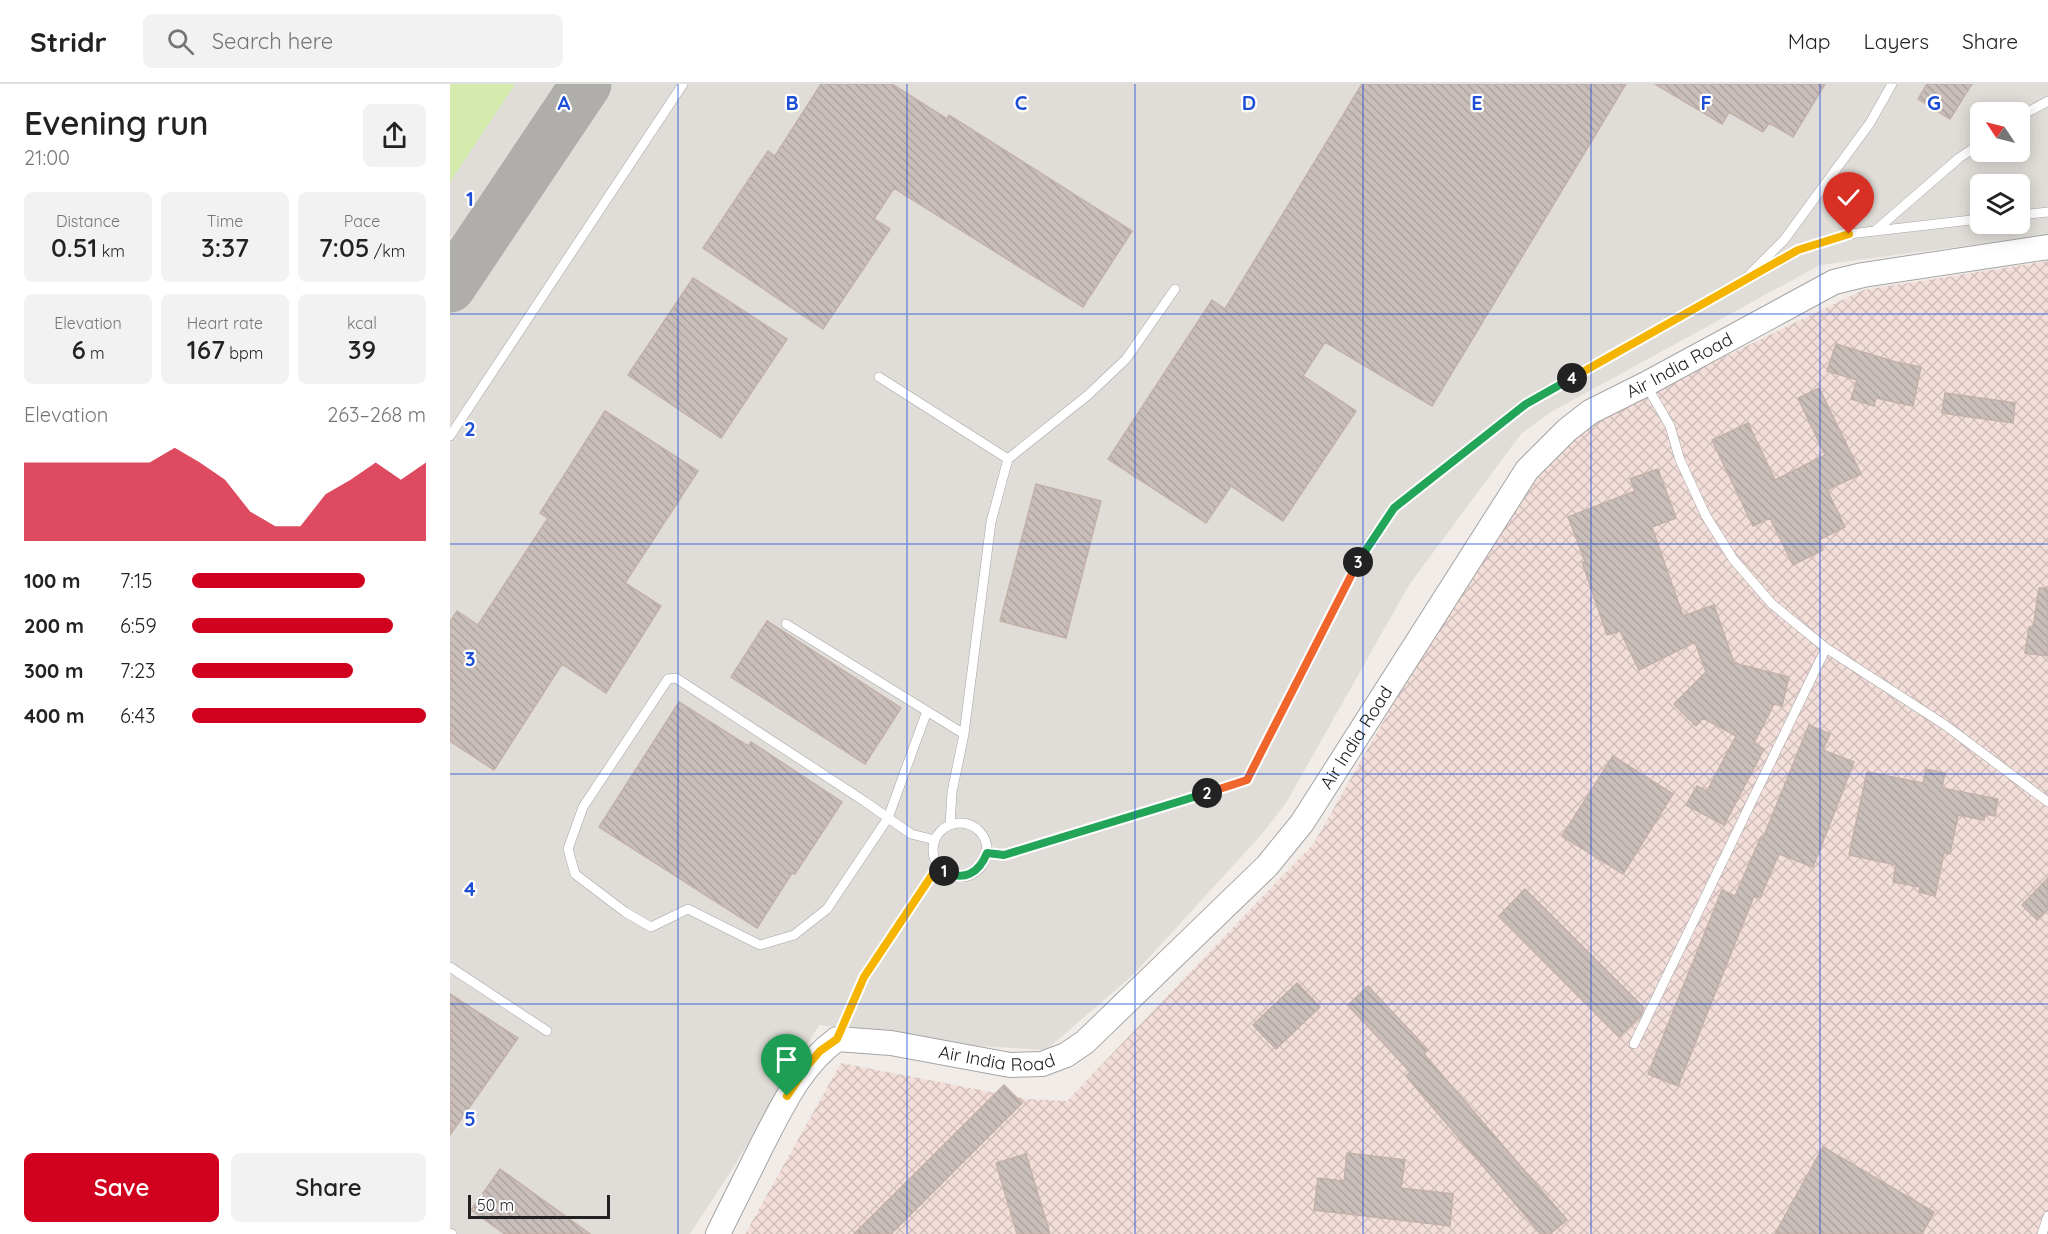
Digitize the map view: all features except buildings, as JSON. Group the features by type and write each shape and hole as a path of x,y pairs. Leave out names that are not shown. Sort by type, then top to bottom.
{"street":[{"name":"Air India Road","path":"837,1039 891,1043 1010,1065 1042,1064 1066,1055 1085,1042 1267,866 1302,823 1527,470 1567,430 1590,412 1834,282 1863,275 2048,247"},
{"path":"718,1234 787,1096 820,1051 837,1039"}],"lane":[{"path":"450,436 682,84"},
{"path":"1742,282 1784,240 1870,123 1892,84"},
{"path":"2030,111 2048,101"},
{"path":"1876,230 1970,151"},
{"path":"2030,214 2048,212"},
{"path":"987,853 1004,855 1247,780 1362,553 1394,508 1526,404 1798,250 1849,234 1970,220"},
{"path":"950,825 952,792 964,734 991,522 1008,459 1088,395 1126,359 1175,289"},
{"path":"879,377 1008,459"},
{"path":"1646,384 1670,426 1680,460 1706,516 1733,559 1772,604 1826,648 1945,725 2048,802"},
{"path":"786,624 964,734"},
{"path":"1634,1044 1826,648"},
{"path":"927,711 888,818 827,909 794,935 760,945 688,909 651,927 625,912 575,874 568,849 583,807 668,679 676,678 888,818 911,834 935,840"},
{"path":"962,823 976,829 986,843 987,853 978,870 965,877 956,877 945,873 938,866 933,851 935,840 940,832 950,825 962,823"},
{"path":"837,1039 864,977 938,866"},
{"path":"450,967 547,1030"},
{"path":"2042,1234 2048,1216"}],"shaded area":[{"path":"450,84 2048,84 2048,235 1820,265 1551,412 1521,434 1409,585 1286,803 1262,834 1133,975 1046,1050 980,1046 819,1025 733,1168 690,1234 450,1234"},
{"path":"2048,261 2048,1234 745,1234 841,1063 1027,1099 1067,1101 1314,843 1473,564 1555,438 1863,290"}],"green space":[{"path":"450,84 515,84 450,182"}],"taxiway":[{"path":"450,287 586,84"}],"route":[{"path":"787,1096 820,1051 837,1039 864,977 938,866 945,873 965,877 978,870 987,853 1004,855 1247,780 1362,553 1394,508 1526,404 1798,250 1849,234"}]}
